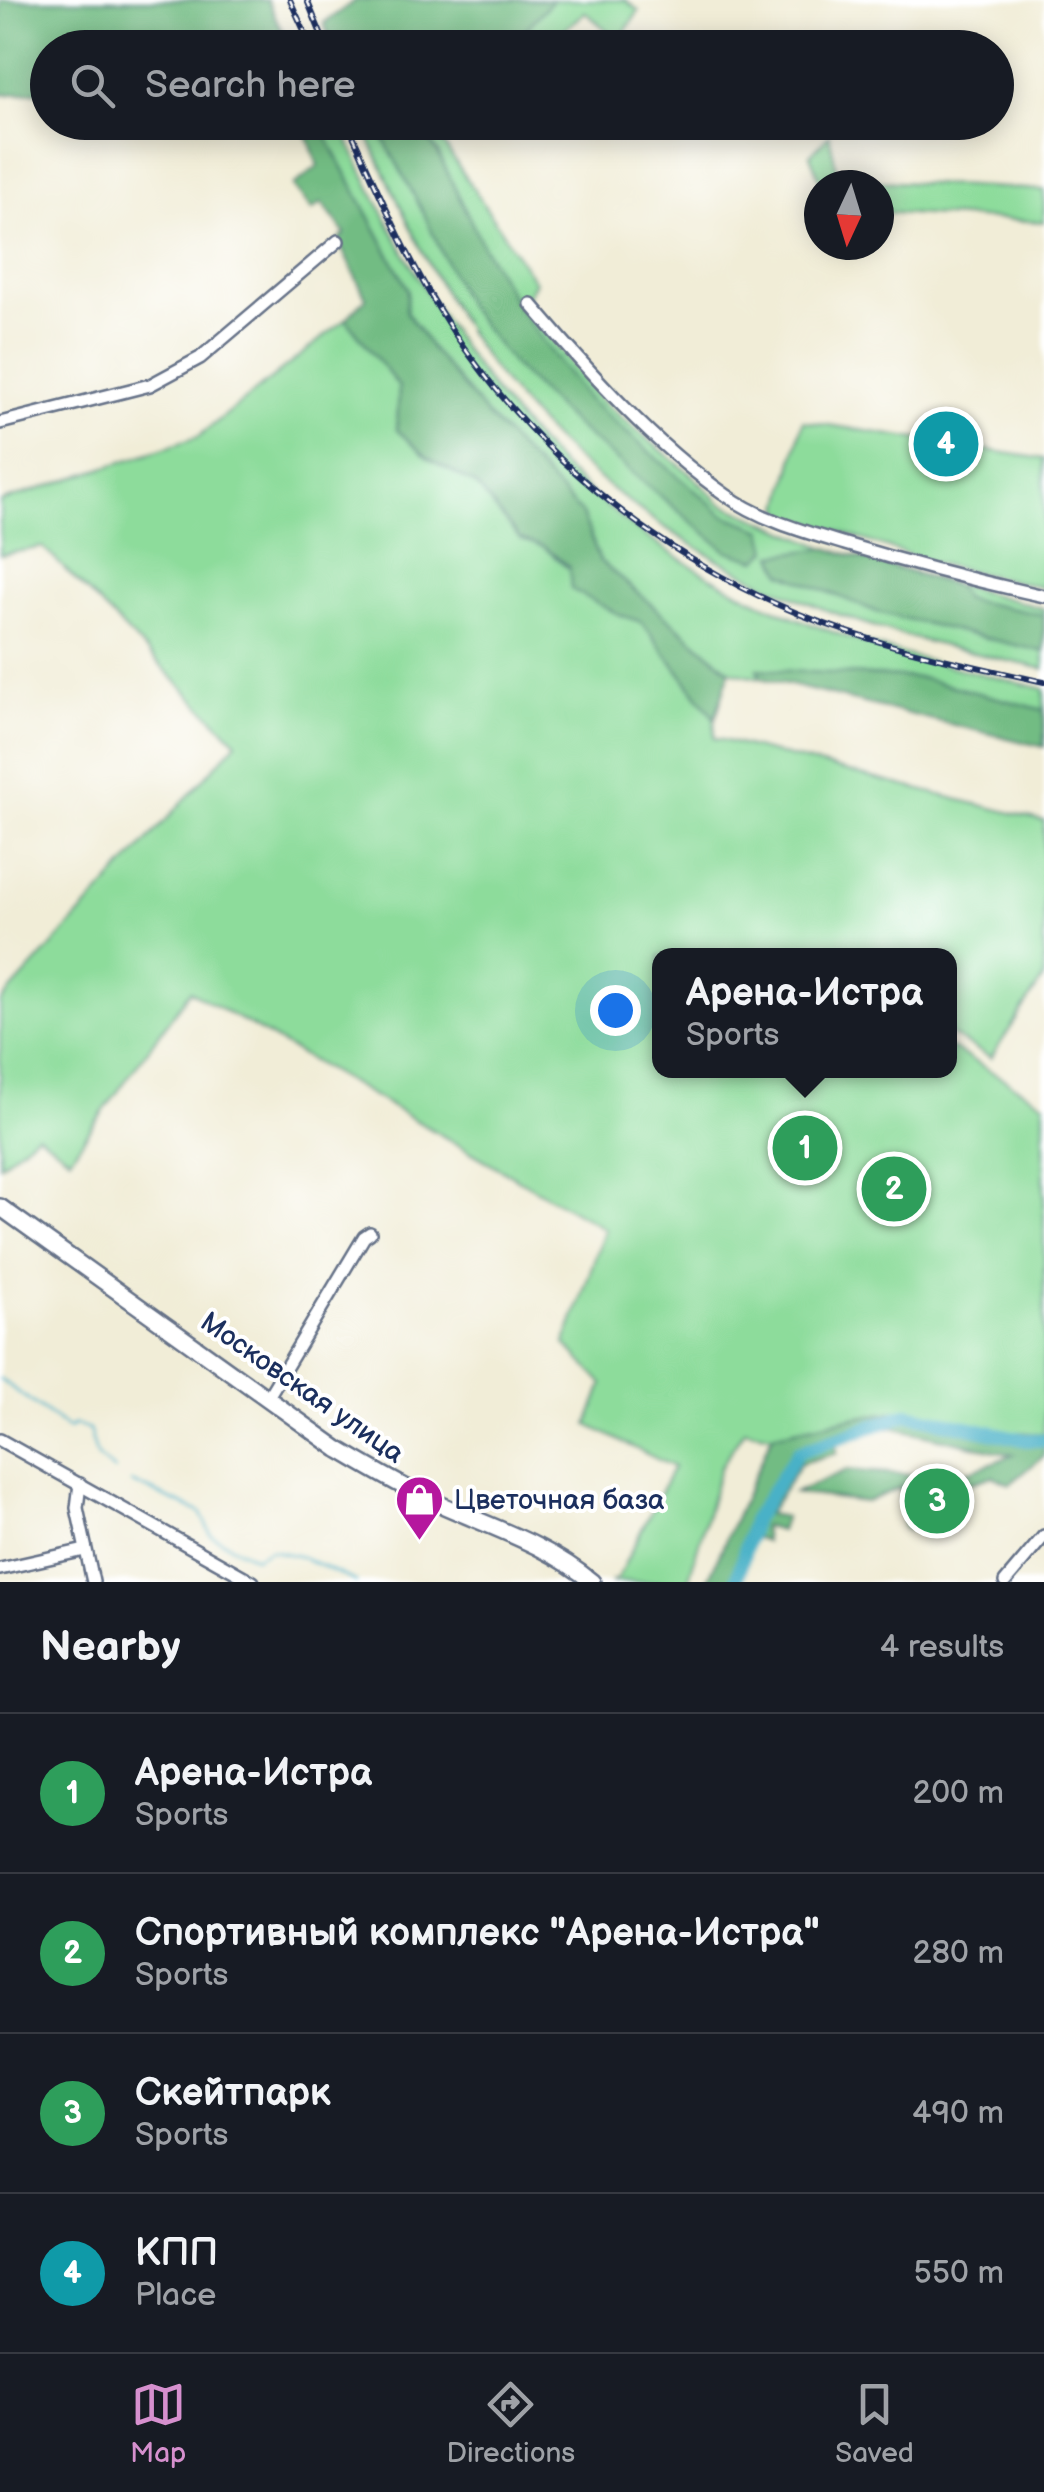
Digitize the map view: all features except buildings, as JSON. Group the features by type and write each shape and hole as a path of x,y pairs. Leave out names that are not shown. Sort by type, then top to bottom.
{"main road":[{"name":"Московская улица","path":"0,1207 338,1449 398,1484 521,1538 577,1569 592,1582"}],"street":[{"path":"0,423 150,385 200,358 338,240"},
{"path":"531,304 603,389 728,497 782,524 838,542 942,573 1044,596"},
{"path":"268,1397 370,1232"},
{"path":"0,1440 254,1582"},
{"path":"80,1484 77,1508 93,1582"},
{"path":"1005,1582 1044,1536"},
{"path":"0,1569 85,1550"}],"green space":[{"path":"0,0 267,0 282,30 30,30 30,92 0,95"},
{"path":"356,0 625,0 639,11 626,30 607,30 585,12 564,30 327,30 324,23"},
{"path":"356,0 553,0 525,30 327,30 324,23"},
{"path":"309,140 328,140 408,289 406,312 486,414 582,514 600,561 730,671 715,719 642,622 571,589 569,567 544,547 520,539 476,485 428,458 397,430 399,387 346,319 366,298 338,241 345,234 322,203 312,210 293,186 318,166"},
{"path":"328,140 348,140 417,275 460,344 507,407 560,465 621,517 690,565 801,620 904,654 1044,689 1044,742 730,671 600,561 582,514 486,414 431,348 406,311 408,289"},
{"path":"370,140 441,140 535,282 523,303 600,400 720,503 826,548 1044,609 1044,669 905,636 805,601 697,547 646,514 598,478 512,393 460,319"},
{"path":"384,140 429,140 521,312 588,400 724,515 763,530 768,550 757,560 727,551 578,428 514,366 465,303"},
{"path":"824,140 830,140 837,170 816,170 810,155"},
{"path":"894,182 1044,190 1044,222 894,213"},
{"path":"346,319 399,387 397,430 428,458 476,485 520,539 544,547 620,615 642,622 715,719 714,738 1044,821 1044,977 991,1058 957,1038 957,948 652,948 652,1078 957,1078 957,1051 1044,1103 1044,1434 1009,1432 908,1410 772,1435 744,1430 720,1468 688,1582 611,1582 617,1579 673,1467 588,1425 603,1384 565,1344 605,1229 190,991 70,1158 37,1134 0,1165 0,1003 237,742 43,547 0,555 0,502 198,437"},
{"path":"803,421 1044,459 1044,588 931,562 785,514 781,507"},
{"path":"826,548 957,586 964,599 1044,615 1044,652 877,612 782,573 774,555"},
{"path":"757,669 921,678 1044,710 1044,747 761,678"},
{"path":"908,1410 1009,1432 1044,1434 1044,1456 1010,1484 993,1476 959,1487 904,1486 866,1502 794,1493 847,1470 913,1475 970,1471 1013,1455 891,1427 834,1434 837,1453 801,1463 768,1514 785,1517 780,1531 763,1526 765,1541 746,1534 734,1582 707,1582 772,1435"},
{"path":"904,1486 956,1487 947,1515 926,1526 904,1528 900,1491"}],"waterway":[{"path":"0,1379 69,1429 74,1424 89,1429 97,1457 115,1471"},
{"path":"736,1582 753,1521 798,1452 908,1414 1026,1440 1044,1440"},
{"path":"131,1482 200,1512 211,1535 254,1558 270,1550 302,1557 357,1582"}],"railway":[{"path":"290,0 304,30"},
{"path":"307,0 319,30"},
{"path":"355,140 434,302 471,357 548,446 637,523 686,556 790,610 894,646 1044,682"}],"place":[{"name":"КПП","path":"946,444"},
{"name":"Арена-Истра","path":"805,1148"},
{"name":"Спортивный комплекс \"Арена-Истра\"","path":"894,1189"},
{"name":"Скейтпарк","path":"937,1501"},
{"name":"Цветочная база","path":"419,1542"}]}
